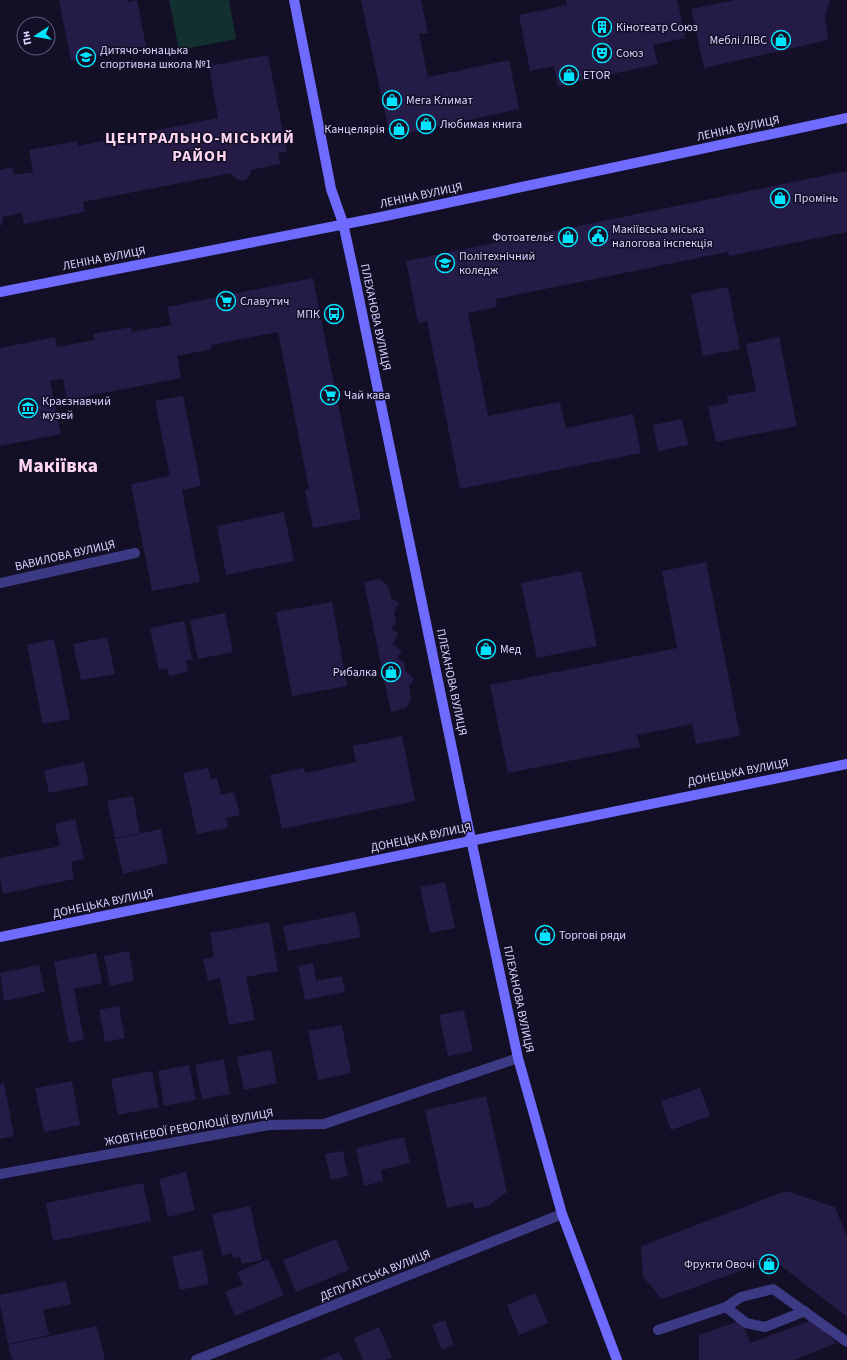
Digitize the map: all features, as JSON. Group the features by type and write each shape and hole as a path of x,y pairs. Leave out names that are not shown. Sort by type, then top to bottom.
{"street":[{"name":"ПЛЕХАНОВА ВУЛИЦЯ","path":"294,0 331,189 343,223 471,840 518,1058 562,1214 617,1360"},
{"name":"ЛЕНІНА ВУЛИЦЯ","path":"0,292 343,223 391,215 847,118"},
{"name":"ВАВИЛОВА ВУЛИЦЯ","path":"0,583 135,553"},
{"name":"ДОНЕЦЬКА ВУЛИЦЯ","path":"0,937 847,764"},
{"name":"ЖОВТНЕВОЇ РЕВОЛЮЦІЇ ВУЛИЦЯ","path":"0,1174 269,1125 324,1124 518,1058"},
{"name":"ДЕПУТАТСЬКА ВУЛИЦЯ","path":"196,1360 562,1214"},
{"path":"658,1330 726,1307 741,1297 773,1289 847,1342"},
{"path":"726,1307 746,1323 764,1327 805,1311"}],"green space":[{"path":"169,0 229,0 236,39 179,50"}],"building":[{"path":"59,0 127,0 128,2 137,0 146,46 71,61"},
{"path":"361,0 421,0 428,33 419,34 428,77 509,60 519,109 390,137"},
{"name":"Кінотеатр Союз","path":"566,0 677,0 686,38 653,45 658,64 558,86 554,66 530,71 519,15 567,5"},
{"path":"734,0 830,0 825,17 828,40 704,68 691,9"},
{"path":"268,55 287,152 278,153 280,164 251,170 249,177 243,181 236,179 231,173 83,202 85,212 24,224 22,213 3,217 2,225 0,225 0,170 12,167 14,175 33,172 29,150 77,141 78,146 218,118 209,66"},
{"path":"847,171 847,232 729,256 728,252 496,299 497,307 468,313 488,416 560,402 566,428 633,414 641,453 460,489 427,321 418,323 406,261"},
{"path":"313,278 361,519 313,528 305,490 309,489 278,332 211,345 212,349 177,356 181,378 67,400 63,379 50,381 61,434 0,446 0,348 55,337 57,347 95,340 93,334 131,327 132,332 171,325 167,307"},
{"path":"728,287 740,349 703,356 691,294"},
{"path":"779,337 797,426 716,442 708,407 728,403 727,396 756,391 746,344"},
{"path":"183,396 201,486 182,490 200,582 152,591 131,484 170,476 155,401"},
{"path":"682,419 688,445 658,451 653,425"},
{"path":"284,512 294,561 226,575 217,526"},
{"path":"706,562 740,736 696,744 692,724 637,735 640,747 508,773 490,685 677,648 662,571"},
{"path":"581,571 597,646 537,658 521,583"},
{"path":"379,579 388,586 391,598 399,603 394,613 396,623 391,629 398,633 393,644 402,652 397,658 404,662 406,672 414,679 409,687 411,699 406,708 391,712 364,582"},
{"path":"332,602 347,686 292,696 276,612"},
{"path":"225,613 233,652 198,659 190,620"},
{"path":"184,621 192,659 186,661 188,672 169,676 167,668 159,670 150,628"},
{"path":"107,637 115,674 81,680 73,644"},
{"path":"54,639 70,719 43,724 27,645"},
{"path":"402,736 415,801 282,829 270,775 304,768 305,773 356,762 353,746"},
{"path":"84,762 89,785 49,793 44,770"},
{"path":"208,768 211,780 217,778 221,795 234,792 240,815 226,818 228,828 197,834 183,773"},
{"path":"133,796 140,833 115,838 107,801"},
{"path":"75,819 84,859 71,862 74,879 3,894 0,878 0,858 60,846 55,824"},
{"path":"161,829 168,863 123,874 115,839"},
{"path":"445,882 455,928 430,933 420,887"},
{"path":"355,912 361,937 288,951 283,926"},
{"path":"269,922 278,971 246,977 255,1020 229,1025 220,978 208,981 203,959 214,957 210,933"},
{"path":"129,951 134,981 110,986 104,956"},
{"path":"96,953 102,983 74,989 84,1040 69,1043 54,962"},
{"path":"313,963 316,981 342,976 345,992 305,1000 298,966"},
{"path":"39,965 45,992 4,1001 0,973"},
{"path":"119,1006 125,1038 105,1042 99,1010"},
{"path":"464,1010 473,1051 448,1056 439,1015"},
{"path":"342,1025 351,1073 318,1080 308,1031"},
{"path":"271,1050 277,1083 244,1090 237,1057"},
{"path":"224,1059 230,1094 202,1099 195,1065"},
{"path":"189,1065 196,1100 164,1106 158,1071"},
{"path":"152,1071 159,1107 118,1115 111,1079"},
{"path":"72,1081 80,1125 44,1132 35,1088"},
{"path":"4,1083 14,1136 0,1139 0,1084"},
{"path":"700,1088 710,1116 671,1130 661,1101"},
{"path":"486,1096 507,1192 488,1206 474,1209 473,1202 447,1208 425,1110"},
{"path":"404,1137 410,1163 381,1170 383,1181 364,1186 356,1148"},
{"path":"343,1151 348,1176 331,1180 325,1154"},
{"path":"186,1172 195,1210 168,1217 159,1179"},
{"path":"143,1183 151,1221 53,1241 46,1203"},
{"path":"786,1191 835,1207 847,1237 847,1317 780,1265 760,1264 662,1299 643,1277 641,1246"},
{"path":"250,1206 262,1260 242,1264 240,1257 233,1259 232,1253 222,1256 212,1214"},
{"path":"336,1239 349,1270 296,1292 283,1260"},
{"path":"202,1250 209,1284 180,1290 172,1256"},
{"path":"268,1259 284,1295 235,1316 225,1292 243,1285 237,1272"},
{"path":"66,1281 71,1304 43,1310 49,1335 8,1344 0,1304 0,1295"},
{"path":"535,1293 548,1323 519,1335 507,1305"},
{"path":"445,1320 454,1345 442,1350 432,1325"},
{"path":"741,1320 750,1343 813,1320 836,1343 794,1360 699,1360 699,1335"},
{"path":"97,1326 105,1360 12,1360 8,1345"},
{"path":"379,1327 392,1357 385,1360 363,1360 354,1338"},
{"path":"339,1352 343,1360 320,1360"}],"place":[{"name":"Кінотеатр Союз","path":"602,27"},
{"name":"Меблі ЛІВС","path":"781,40"},
{"name":"Союз","path":"602,53"},
{"name":"Дитячо-юнацька спортивна школа №1","path":"86,57"},
{"name":"ETOR","path":"569,75"},
{"name":"Мега Климат","path":"392,100"},
{"name":"Любимая книга","path":"426,124"},
{"name":"Канцелярія","path":"399,129"},
{"name":"Промінь","path":"780,198"},
{"name":"Макіївська міська налогова інспекція","path":"598,236"},
{"name":"Фотоательє","path":"568,237"},
{"name":"Полiтехнiчний коледж","path":"445,263"},
{"name":"Славутич","path":"226,301"},
{"name":"МПК","path":"334,314"},
{"name":"Чай кава","path":"330,395"},
{"name":"Краєзнавчий музей","path":"28,408"},
{"name":"Мед","path":"486,649"},
{"name":"Рибалка","path":"391,672"},
{"name":"Торгові ряди","path":"545,935"},
{"name":"Фрукти Овочі","path":"769,1264"}],"district":[{"name":"ЦЕНТРАЛЬНО-МІСЬКИЙ РАЙОН","path":"200,146"},
{"name":"Макіївка","path":"58,465"}]}
